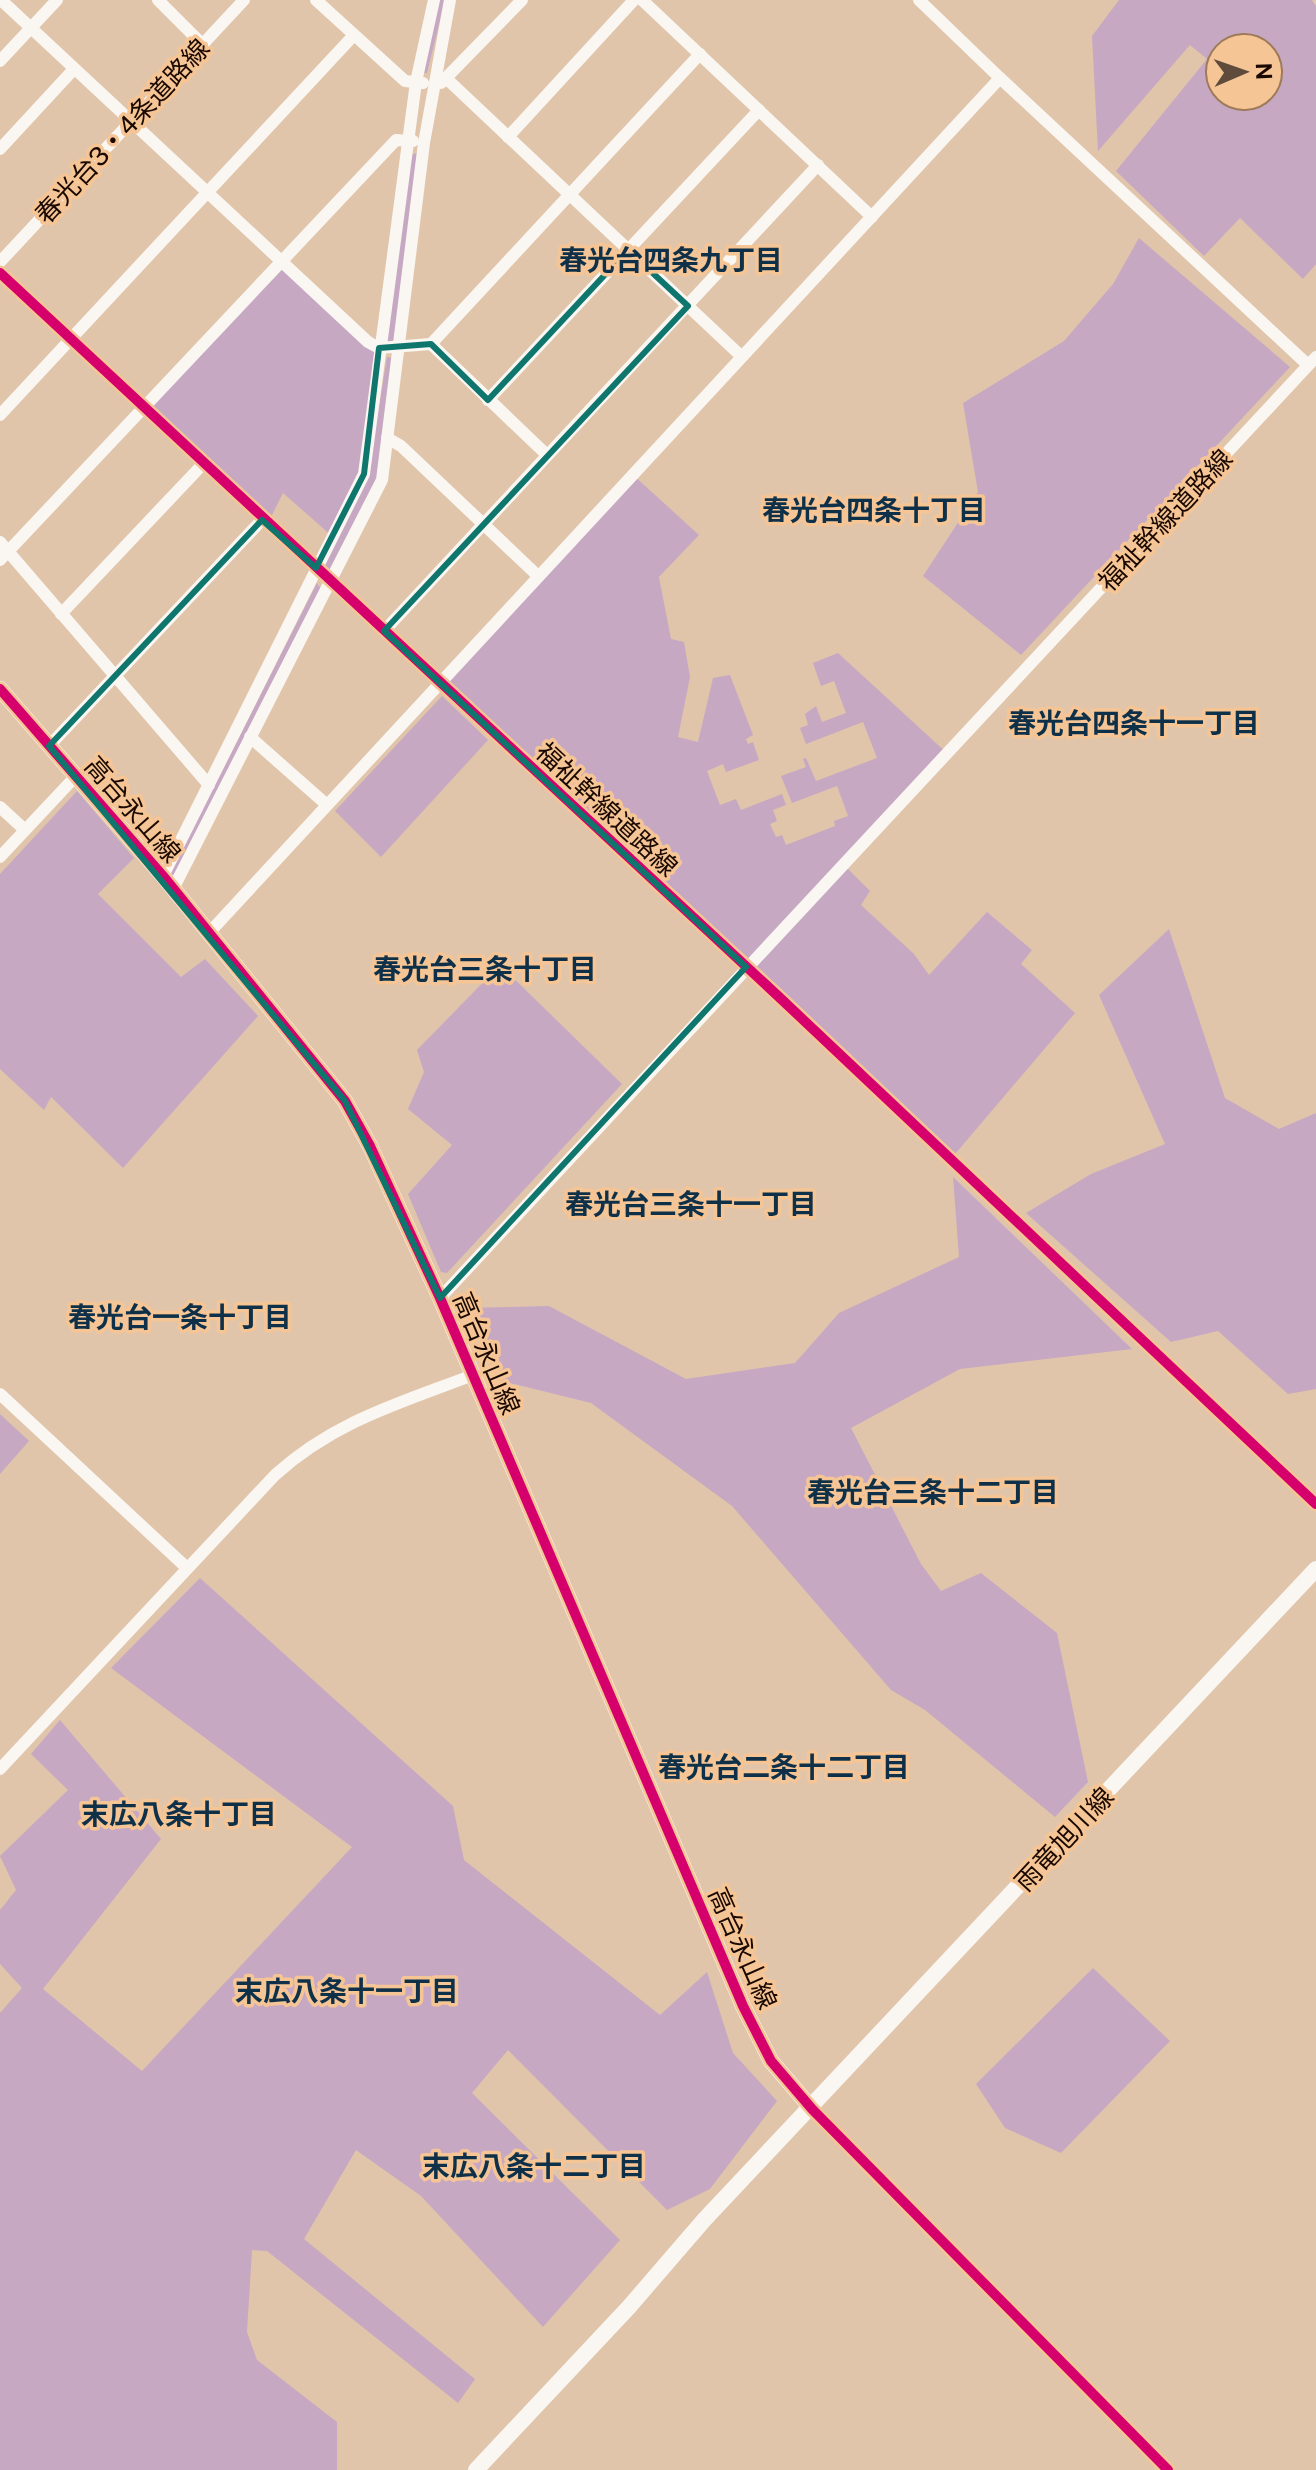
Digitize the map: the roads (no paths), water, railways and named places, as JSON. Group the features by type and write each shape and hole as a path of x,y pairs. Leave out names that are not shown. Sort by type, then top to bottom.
{"street":[{"path":"1,0 206,193 368,342 379,348 431,344 700,54"},
{"path":"0,61 57,0"},
{"path":"158,0 203,45"},
{"name":"春光台3・4条道路線","path":"0,262 244,0"},
{"path":"316,0 405,81 433,84 448,80 522,0"},
{"path":"328,11 339,0"},
{"path":"168,883 209,785 364,474 416,82 434,0"},
{"path":"168,883 250,737 328,579 382,480 424,143 450,0"},
{"path":"508,137 634,0"},
{"path":"642,0 872,217"},
{"path":"919,0 1000,78 1312,361"},
{"path":"0,415 354,35"},
{"path":"0,149 74,69"},
{"path":"208,934 437,682 1000,78"},
{"path":"448,80 741,356"},
{"path":"488,400 759,110"},
{"path":"209,785 3,551 396,140 424,143"},
{"path":"384,631 818,165"},
{"name":"福祉幹線道路線","path":"0,273 746,967 1312,361"},
{"path":"431,344 547,455"},
{"path":"387,438 401,446 537,575"},
{"path":"61,614 203,464"},
{"path":"49,746 262,520"},
{"name":"高台永山線","path":"0,689 168,883 316,1060 345,1101 370,1146 440,1298 743,2006 771,2061 812,2109"},
{"path":"250,737 327,805"},
{"path":"0,857 75,777"},
{"path":"0,807 25,830"},
{"path":"440,1298 746,967 1316,1504"},
{"path":"0,1769 187,1568 305,1448 348,1422 473,1375"},
{"path":"0,1394 187,1568"},
{"name":"雨竜旭川線","path":"812,2109 1316,1569"},
{"path":"476,2470 629,2307 704,2220 812,2109 1168,2470"}],"district":[{"name":"春光台四条九丁目","path":"671,259"},
{"name":"春光台四条十丁目","path":"874,509"},
{"name":"春光台四条十一丁目","path":"1134,722"},
{"name":"春光台三条十丁目","path":"485,968"},
{"name":"春光台三条十一丁目","path":"691,1203"},
{"name":"春光台一条十丁目","path":"180,1316"},
{"name":"春光台三条十二丁目","path":"933,1491"},
{"name":"春光台二条十二丁目","path":"784,1766"},
{"name":"末広八条十丁目","path":"179,1813"},
{"name":"末広八条十一丁目","path":"347,1990"},
{"name":"末広八条十二丁目","path":"534,2165"}]}
